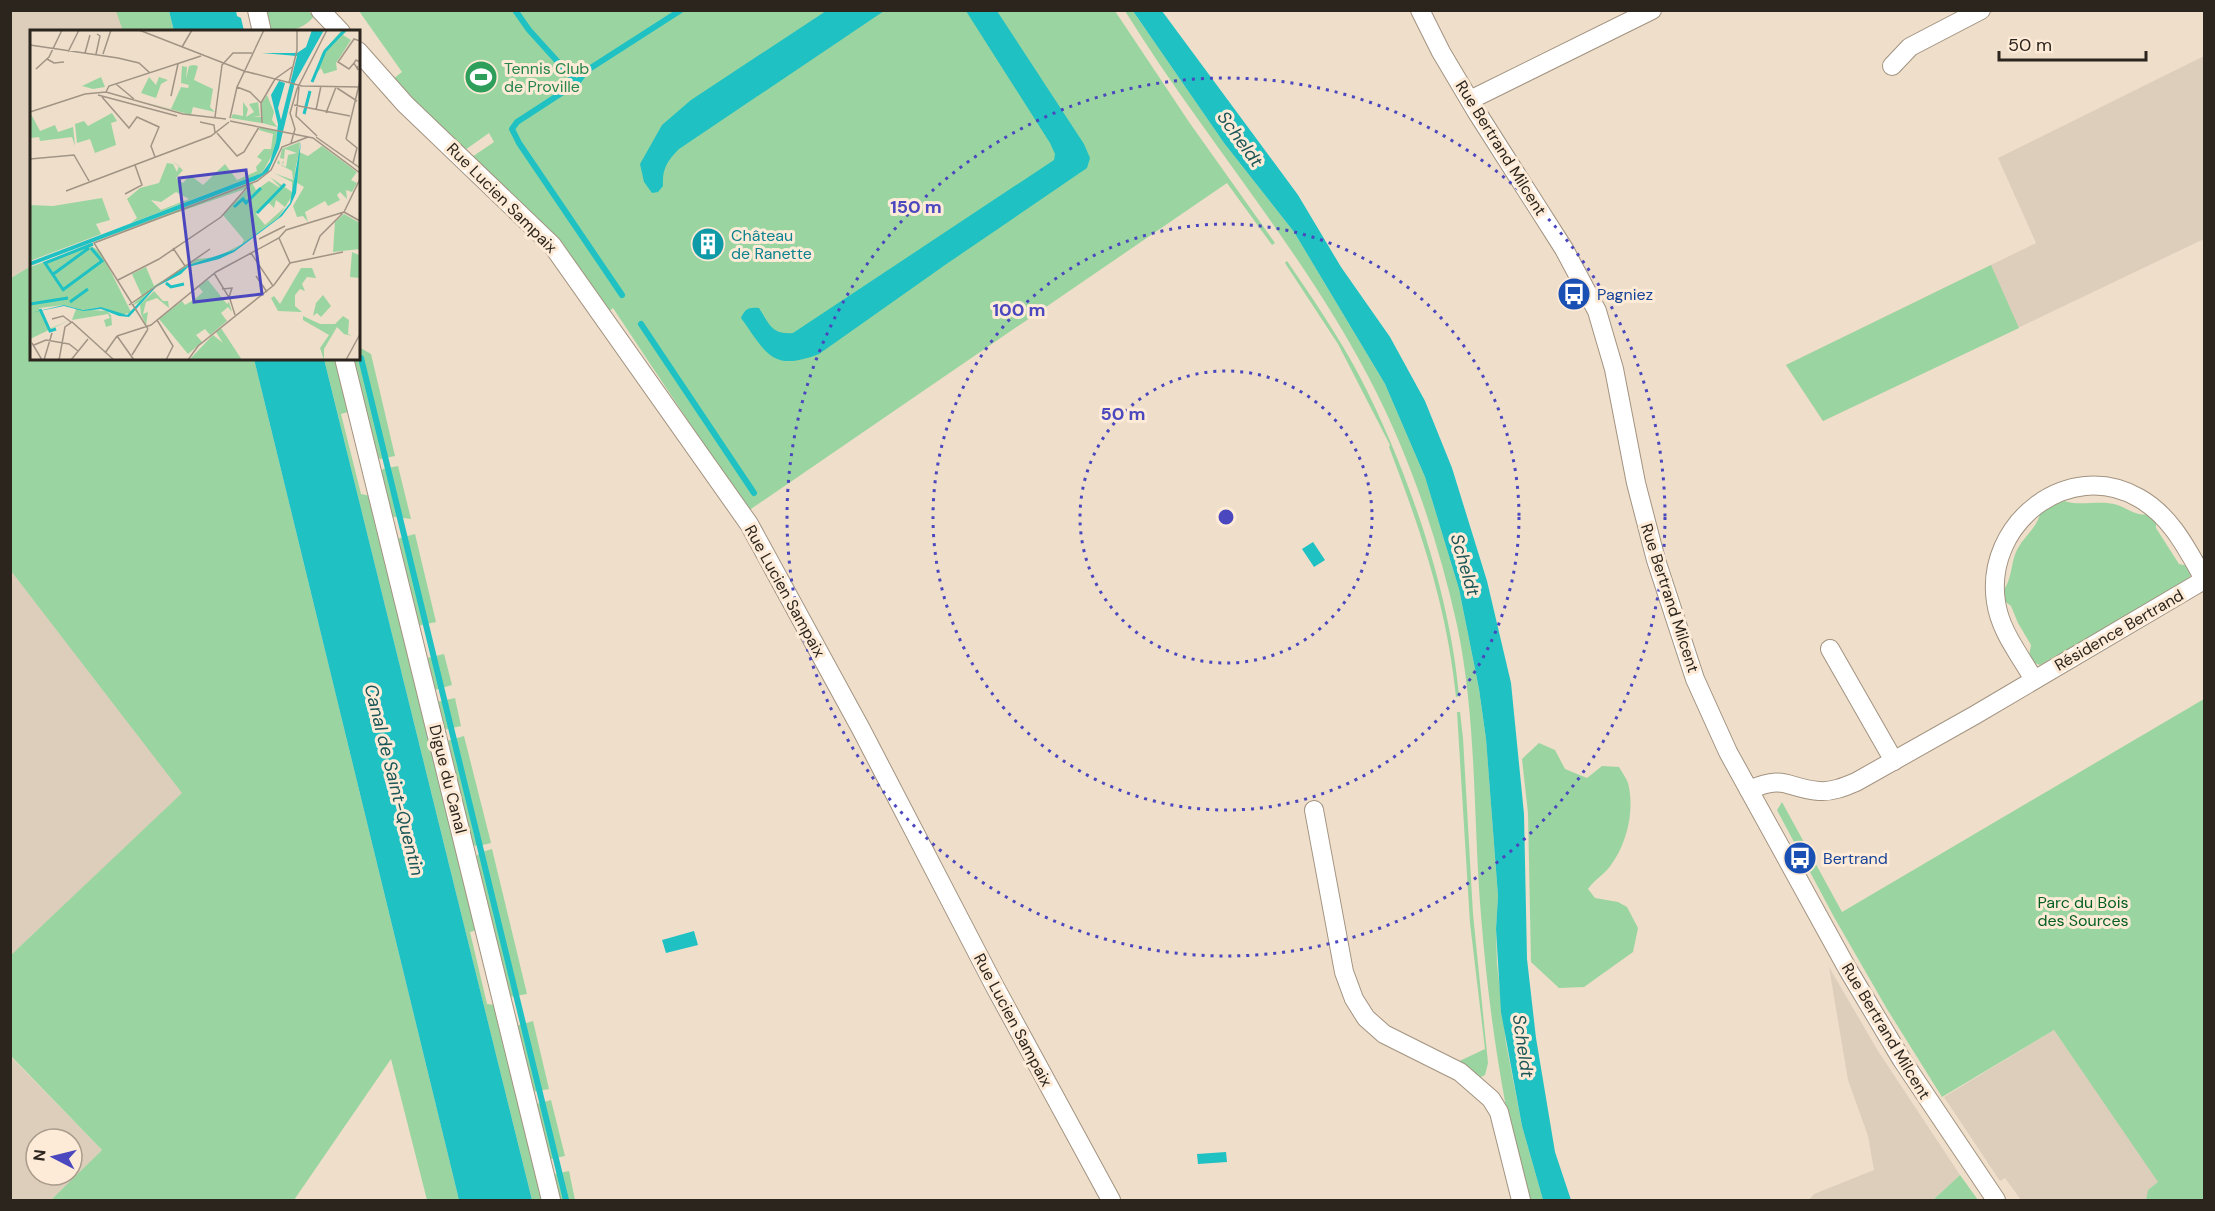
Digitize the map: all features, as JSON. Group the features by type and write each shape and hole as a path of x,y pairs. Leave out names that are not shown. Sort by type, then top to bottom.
{"street":[{"path":"257,10 262,30"},
{"path":"320,10 339,30"},
{"name":"Rue Bertrand Milcent","path":"1420,10 1441,52 1564,249 1599,318 1614,369 1642,511 1664,586 1700,691 1728,752 1831,939 1902,1060 1996,1200"},
{"path":"1470,100 1652,10"},
{"path":"1892,66 1910,47 1981,10"},
{"name":"Rue Lucien Sampaix","path":"360,53 405,104 552,245 749,524 847,703 973,945 1111,1200"},
{"name":"Digue du Canal","path":"344,360 551,1200"},
{"name":"Résidence Bertrand","path":"1749,790 1768,783 1779,782 1812,790 1830,790 1856,782 2034,680 2205,580 2172,526 2154,508 2134,495 2116,489 2085,487 2065,491 2041,501 2022,517 2008,537 1998,559 1995,582 1996,604 2003,628 2034,680"},
{"path":"1830,649 1894,761"},
{"path":"1314,810 1344,972 1348,987 1360,1010 1384,1034 1465,1076 1486,1094 1499,1112 1521,1200"}],"shaded area":[{"path":"11,11 124,11 129,30 30,30 30,267 11,278"},
{"path":"2204,56 2204,239 1823,421 1786,365 2036,243 1998,158"},
{"path":"11,571 183,793 11,955"},
{"path":"1829,967 1878,1051 1960,1175 1933,1200 1809,1200 1814,1194 1874,1170 1868,1136 1848,1080"},
{"path":"2054,1030 2171,1200 2021,1200 2005,1178 2000,1181 1944,1097"},
{"path":"10,1056 79,1127 24,1127 24,1187 64,1187 51,1200 11,1200"},
{"path":"84,1132 102,1150 84,1168"}],"green space":[{"path":"116,11 169,11 174,30 123,30"},
{"path":"263,11 308,11 314,16 299,28 267,30"},
{"path":"359,11 1115,11 1189,122 1275,243 1272,245 1227,183 748,511 613,308 608,312 472,157 494,142 489,133 465,150 435,123 393,79 402,72"},
{"path":"1125,11 1133,11 1224,143 1294,232 1385,384 1425,477 1459,589 1479,689 1486,739 1498,896 1497,964 1506,1043 1522,1126 1543,1200 1530,1200 1511,1130 1502,1083 1483,939 1468,697 1457,625 1441,561 1421,498 1383,406 1341,328 1282,237 1186,102"},
{"path":"1287,261 1352,362 1378,413 1410,491 1424,532 1446,615 1459,696 1456,697 1446,632 1431,570 1390,445 1338,344 1285,263"},
{"path":"1991,265 2019,328 1823,421 1786,365"},
{"path":"30,267 30,360 254,360 459,1200 427,1200 391,1059 294,1200 51,1200 64,1187 84,1187 84,1168 102,1150 84,1131 84,1127 80,1127 11,1056 11,955 182,793 11,571 11,278"},
{"path":"360,348 371,354 395,456 380,459 376,457 349,360 360,360"},
{"path":"324,360 335,360 348,412 341,414 361,494 370,496 477,930 470,932 487,1004 495,1005 543,1200 532,1200"},
{"path":"398,466 411,519 387,516 379,473 383,469"},
{"path":"2062,500 2074,503 2114,504 2136,513 2150,514 2156,519 2156,528 2179,564 2188,566 2191,573 2189,580 2040,665 2029,656 2031,645 2011,606 2002,599 2002,592 2008,582 2018,548 2035,525 2040,511"},
{"path":"415,534 436,622 417,626 397,539"},
{"path":"444,654 452,685 431,691 423,659"},
{"path":"455,698 461,726 443,730 437,702"},
{"name":"Parc du Bois des Sources","path":"2204,699 2204,1200 2146,1200 2148,1190 2158,1182 2054,1030 1942,1097 1887,1009 1834,917 1777,810 1782,802 1842,912"},
{"path":"1457,712 1460,712 1463,738 1473,914 1488,1063 1485,1075 1479,1078 1453,1064 1485,1049 1470,923"},
{"path":"464,736 491,843 478,846 471,845 447,741"},
{"path":"1539,743 1555,750 1565,769 1587,778 1602,766 1619,767 1628,783 1630,793 1630,815 1621,847 1609,868 1588,889 1595,898 1618,902 1627,907 1638,928 1633,952 1584,987 1559,988 1531,962 1528,813 1522,759"},
{"path":"492,849 527,994 509,997 475,857"},
{"path":"533,1021 549,1089 532,1092 516,1026"},
{"path":"551,1100 565,1156 546,1160 533,1105"},
{"path":"569,1171 575,1200 556,1200 550,1175"},
{"path":"1960,1175 1978,1200 1933,1200"}],"water":[{"path":"169,11 236,11 237,16 241,18 244,30 174,30"},
{"path":"826,11 884,11 679,149 666,166 663,186 658,192 652,193 644,182 640,164 662,125 691,100"},
{"path":"966,11 997,11 1084,144 1090,158 1087,168 819,354 791,361 772,356 741,318 747,309 759,308 775,330 793,333 1054,160 1055,154 1050,143"},
{"name":"Scheldt","path":"1133,11 1162,11 1298,195 1341,267 1390,337 1425,401 1452,468 1487,581 1511,683 1524,814 1527,959 1536,1038 1555,1152 1571,1200 1543,1200 1522,1126 1501,1012 1496,929 1498,896 1486,739 1479,689 1459,589 1425,477 1385,384 1294,232 1224,143"},
{"name":"Canal de Saint-Quentin","path":"254,360 324,360 532,1200 459,1200"},
{"path":"1313,542 1325,560 1314,567 1302,549"},
{"path":"694,931 698,945 666,953 662,940"},
{"path":"1226,1152 1227,1162 1198,1164 1197,1154"}],"waterway":[{"path":"515,10 529,30 577,83 517,122 512,129 519,143 622,295"},
{"path":"577,83 586,71 681,10"},
{"path":"641,324 754,493"},
{"path":"361,358 566,1200"}],"place":[{"name":"Tennis Club de Proville","path":"481,77"},
{"name":"Château de Ranette","path":"708,244"},
{"name":"Pagniez","path":"1574,294"},
{"name":"Bertrand","path":"1800,858"}]}
